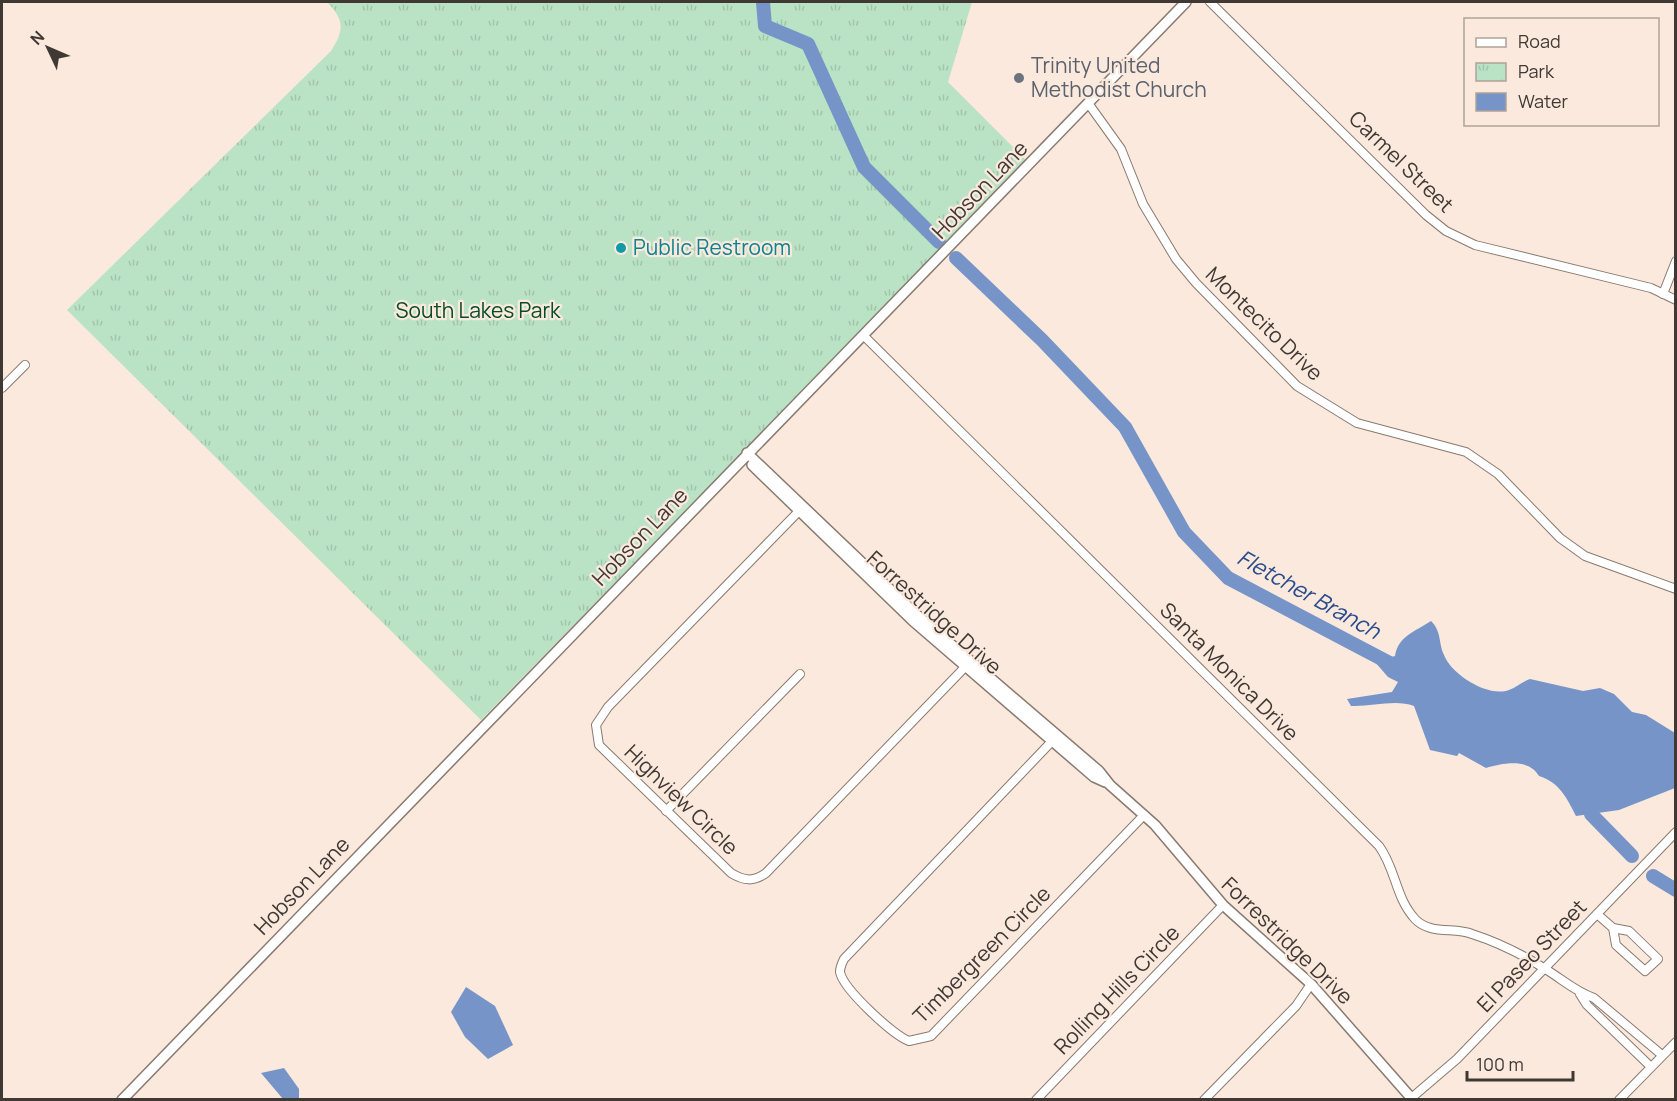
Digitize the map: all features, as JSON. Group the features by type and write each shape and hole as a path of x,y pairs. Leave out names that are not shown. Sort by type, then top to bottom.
{"street":[{"name":"Hobson Lane","path":"122,1100 1186,2"},
{"name":"Carmel Street","path":"1210,2 1426,215 1446,231 1475,245 1651,288 1676,300"},
{"name":"Montecito Drive","path":"1088,103 1121,148 1143,204 1176,259 1196,283 1297,387 1358,423 1466,452 1498,474 1560,538 1585,556 1676,589"},
{"path":"1664,294 1676,261"},
{"name":"Santa Monica Drive","path":"863,335 1379,846 1390,861 1399,899 1417,921 1437,930 1470,933 1545,969 1580,994 1594,998 1662,1055"},
{"path":"2,388 25,365"},
{"name":"Forrestridge Drive","path":"745,455 891,600 1054,738 1094,777 1110,785 1144,815 1223,905 1311,984 1411,1099"},
{"name":"Highview Circle","path":"801,509 608,706 596,725 599,745 731,873 745,880 760,877 968,664"},
{"path":"666,811 800,674"},
{"name":"Timbergreen Circle","path":"1054,738 844,959 840,972 846,986 897,1035 909,1041 931,1036 1144,815"},
{"name":"El Paseo Street","path":"1411,1099 1457,1059 1676,832"},
{"name":"Rolling Hills Circle","path":"1036,1100 1223,905"},
{"path":"1597,914 1613,928 1629,931 1658,959 1646,971 1616,945 1613,928"},
{"path":"1204,1100 1296,1006 1311,984"},
{"name":"Santa Monica Drive","path":"1580,994 1587,1005 1650,1066"},
{"path":"1610,1027 1618,1017"},
{"path":"1619,1100 1676,1042"}],"green space":[{"name":"South Lakes Park","path":"327,2 972,2 948,82 1027,161 481,720 67,310 331,51 341,26 337,14"}],"water":[{"path":"1431,621 1437,629 1442,650 1448,662 1454,670 1471,683 1500,692 1512,689 1530,679 1583,691 1600,688 1614,694 1632,712 1646,715 1675,733 1675,788 1619,810 1576,816 1566,797 1557,787 1539,776 1529,766 1515,763 1486,768 1459,753 1457,756 1430,750 1414,706 1391,703 1351,706 1347,699 1392,692 1398,682 1388,677 1375,662 1395,656 1404,639"},
{"path":"466,987 495,1006 513,1045 488,1059 465,1037 451,1012"},
{"path":"284,1068 299,1089 299,1099 283,1099 261,1073"}],"waterway":[{"name":"Fletcher Branch","path":"763,2 765,26 808,44 864,167 939,242"},
{"name":"Fletcher Branch","path":"956,258 1042,340 1125,427 1184,532 1228,578 1399,668"},
{"name":"Fletcher Branch","path":"1587,795 1591,814 1632,856"},
{"name":"Fletcher Branch","path":"1653,876 1676,890"}],"place":[{"name":"Trinity United Methodist Church","path":"1019,78"},
{"name":"Public Restroom","path":"621,248"}]}
